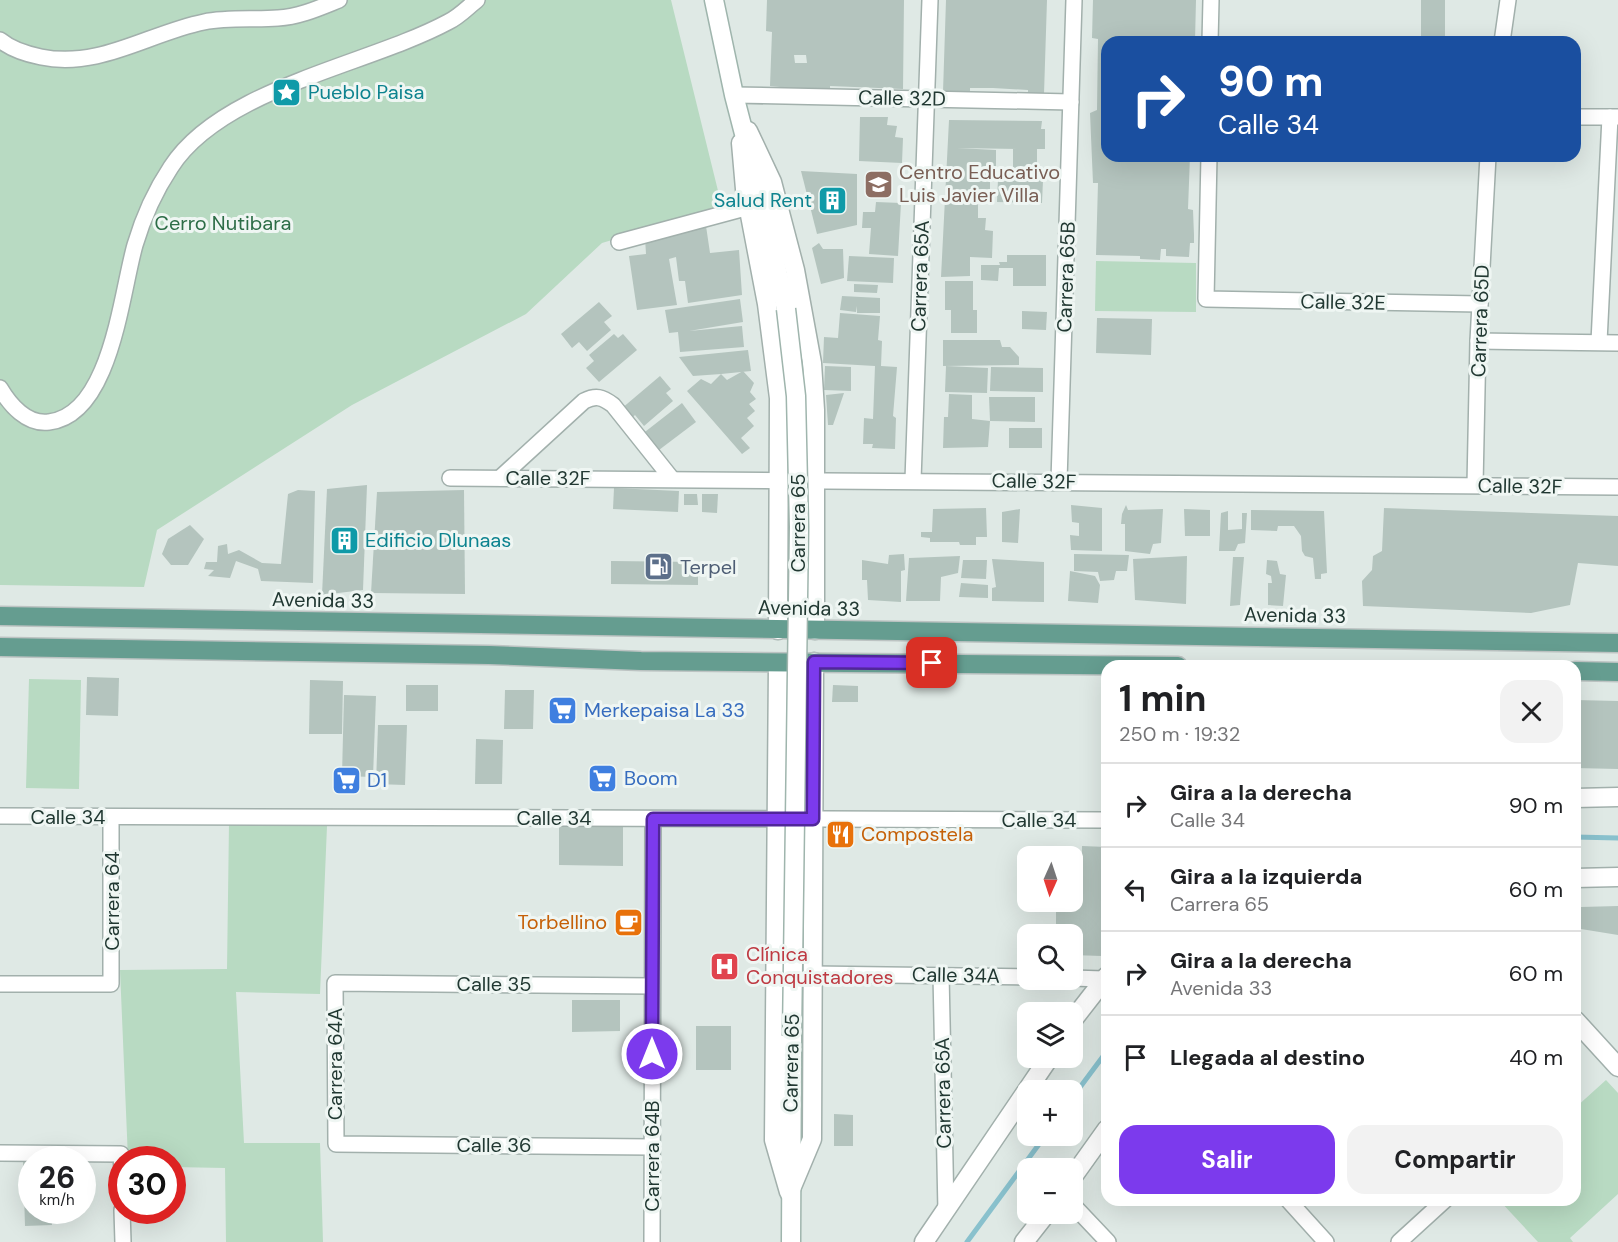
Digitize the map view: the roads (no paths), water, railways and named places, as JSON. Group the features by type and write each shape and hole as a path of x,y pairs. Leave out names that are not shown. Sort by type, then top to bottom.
{"main road":[{"name":"Avenida 33","path":"0,616 1618,642"},
{"path":"0,647 778,663 1101,665"},
{"path":"1581,671 1618,672"}],"street":[{"path":"0,40 27,55 62,62 85,60 130,48 170,30 198,23 279,18 313,11 339,0"},
{"path":"0,388 8,402 22,414 44,423 61,421 83,405 112,342 135,244 153,199 172,165 208,128 239,110 320,71 400,45 451,21 477,0"},
{"name":"Carrera 65","path":"714,0 736,103 786,309 796,396 799,527 790,1242"},
{"name":"Carrera 65A","path":"913,480 930,0"},
{"name":"Carrera 65B","path":"1059,481 1074,0"},
{"path":"1210,36 1211,0"},
{"path":"1503,36 1509,0"},
{"name":"Calle 32D","path":"736,103 927,99 1071,102"},
{"name":"Carrera 65","path":"736,103 749,207 767,304 779,398 778,630"},
{"name":"Carrera 65","path":"736,103 772,182 795,270 812,363 816,480 815,630"},
{"path":"1581,117 1614,117 1599,342"},
{"name":"Calle 32E","path":"1209,162 1206,299 1479,304"},
{"name":"Carrera 65D","path":"1475,485 1479,304 1488,162"},
{"path":"619,242 749,207"},
{"path":"1478,341 1618,343"},
{"path":"500,478 584,401 593,396 603,398 613,405 672,479"},
{"name":"Calle 32F","path":"450,478 1618,487"},
{"name":"Carrera 65","path":"789,1194 812,1139 814,662"},
{"name":"Carrera 65","path":"778,663 774,1140 789,1194"},
{"path":"1581,798 1618,797"},
{"name":"Calle 34","path":"0,816 1101,820"},
{"name":"Carrera 64","path":"0,984 111,984 111,817"},
{"name":"Carrera 64B","path":"652,1242 653,819"},
{"path":"1581,878 1618,877"},
{"name":"Calle 34A","path":"812,974 1017,977"},
{"name":"Carrera 65A","path":"941,974 946,1211"},
{"path":"1083,978 1101,977"},
{"name":"Calle 35","path":"335,983 652,986"},
{"name":"Carrera 64A","path":"335,983 336,1144"},
{"path":"1083,1007 1101,984"},
{"path":"1581,1027 1618,1067"},
{"path":"924,1242 1041,1068"},
{"path":"1083,1163 1101,1137"},
{"name":"Calle 36","path":"336,1144 652,1146"},
{"path":"0,1154 108,1154"},
{"path":"1293,1206 1326,1242"},
{"path":"1399,1242 1438,1206"},
{"path":"1083,1216 1108,1242"},
{"path":"123,1224 123,1242"},
{"path":"1024,1242 1038,1224"}],"waterway":[{"path":"1581,837 1618,838"},
{"path":"1083,1083 1101,1059"},
{"path":"967,1242 1038,1146"}],"place":[{"name":"Pueblo Paisa","path":"287,92"},
{"name":"Centro Educativo Luis Javier Villa","path":"878,184"},
{"name":"Salud Rent","path":"833,200"},
{"name":"Edificio Dlunaas","path":"344,540"},
{"name":"Terpel","path":"659,567"},
{"name":"Merkepaisa La 33","path":"563,710"},
{"name":"Boom","path":"603,778"},
{"name":"D1","path":"346,780"},
{"name":"Compostela","path":"840,834"},
{"name":"Torbellino","path":"628,922"},
{"name":"Clínica Conquistadores","path":"725,966"}],"park label":[{"name":"Cerro Nutibara","path":"223,223"}]}
